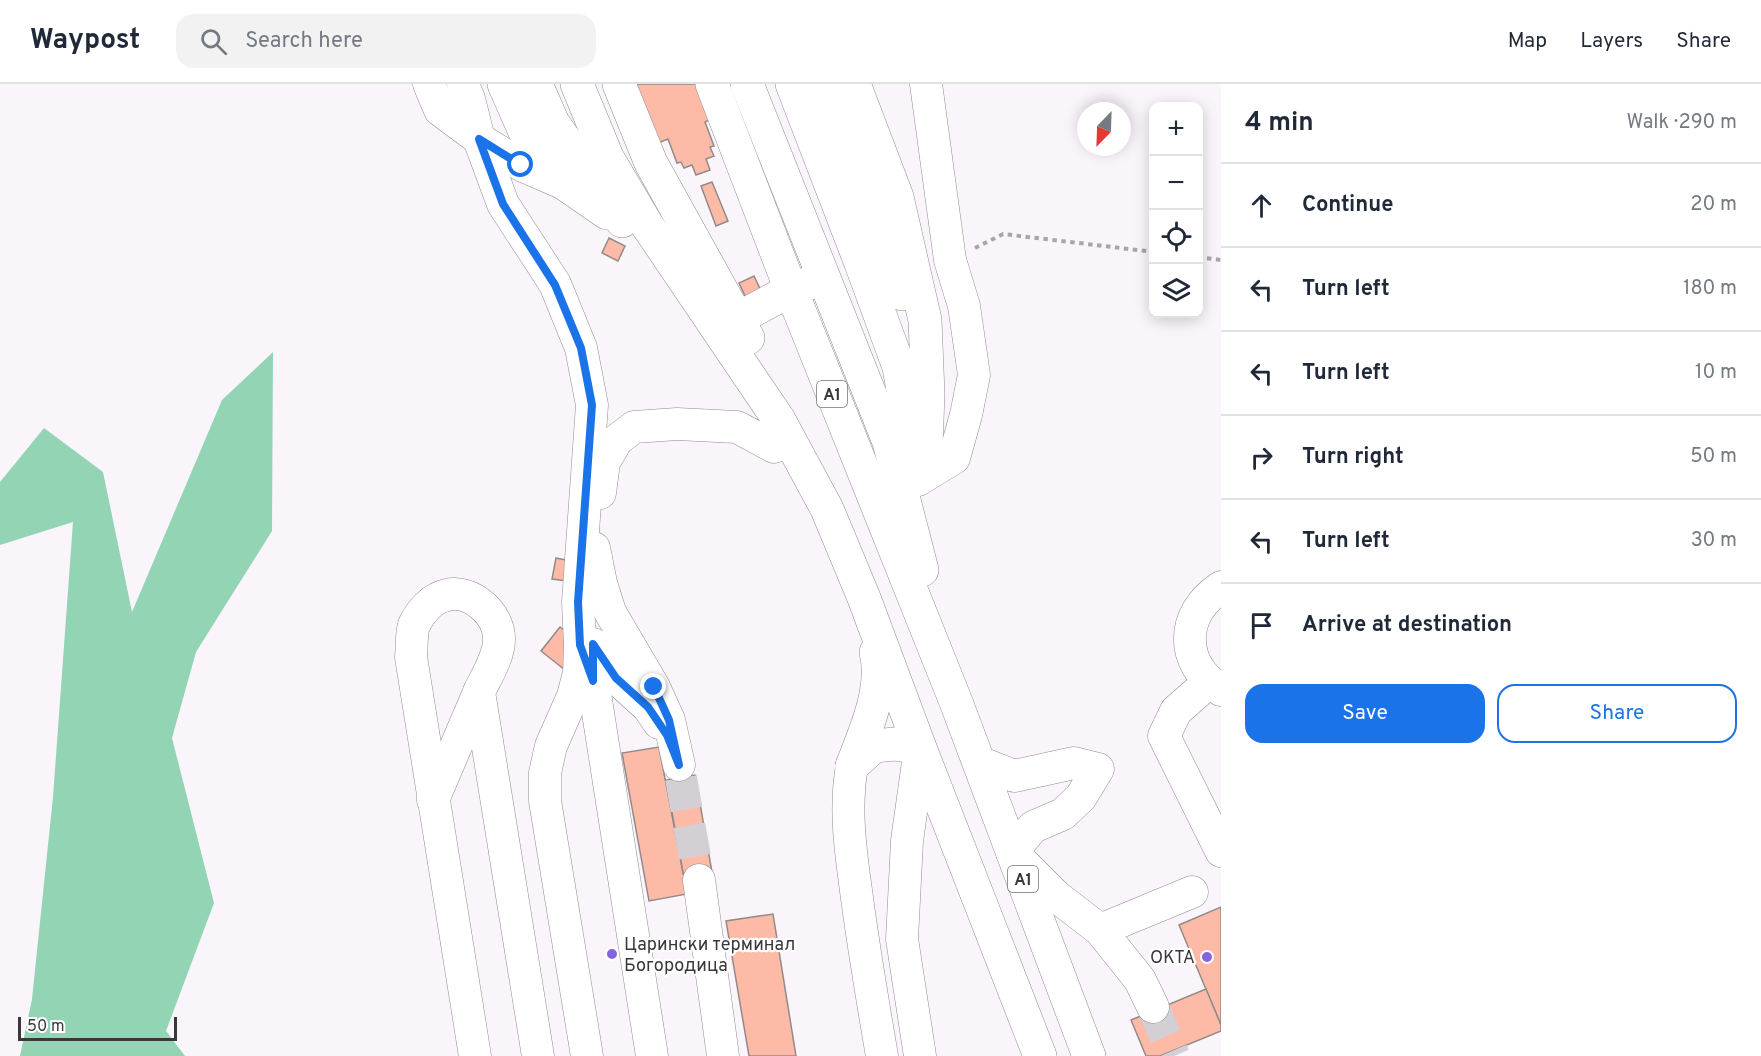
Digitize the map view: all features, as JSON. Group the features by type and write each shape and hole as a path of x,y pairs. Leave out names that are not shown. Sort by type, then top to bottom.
{"highway":[{"path":"504,84 529,141 565,184 624,224"},
{"path":"536,84 553,123 624,224 818,512 864,598"},
{"path":"577,84 607,157 647,225 779,420 827,509 864,598 879,661 875,705 852,766"},
{"name":"A1","path":"619,84 651,163 737,319 792,412 838,503 864,598 1040,1056"},
{"name":"A1","path":"712,84 791,290 956,702 1089,1056"},
{"name":"A1","path":"747,84 889,442 956,702"},
{"name":"A1","path":"792,84 899,367 956,702"},
{"name":"A1","path":"823,84 913,324 928,394"},
{"name":"A1","path":"854,84 897,197 925,320 927,441 918,480"},
{"path":"737,319 791,290 862,266"},
{"path":"852,766 873,746 895,744 920,748"}],"street":[{"path":"429,84 440,110 479,139 521,165 565,184"},
{"path":"463,84 479,139 503,204 555,285 581,348 592,405 578,602 587,644 652,1056"},
{"path":"918,480 954,458 974,375 964,306 950,260 926,84"},
{"path":"587,1056 545,801 545,773 551,746 573,696 587,644 588,603 604,462 617,440 634,427 676,424 737,427 774,447"},
{"path":"587,644 616,678 648,707 667,735 680,772 669,720 654,687 610,612 594,548"},
{"path":"1221,587 1201,604 1194,615 1191,628 1190,648 1197,667 1215,686 1176,711 1164,736 1221,851"},
{"path":"433,800 495,656 499,640 495,621 482,604 460,595 446,595 425,607 413,627 411,657 433,800 475,1056"},
{"path":"480,692 538,1056"},
{"path":"920,748 907,841 902,939 920,1056"},
{"path":"979,762 1014,776 1074,763 1098,769 1081,797 1063,814 1033,827 1012,852 1056,896 1100,930 1140,980 1153,1007"},
{"path":"852,766 848,789 852,856 867,974 882,1056"},
{"path":"699,880 723,1056"},
{"path":"1100,930 1192,892"}],"path":[{"path":"950,260 1003,234 1149,251"},
{"path":"1203,258 1221,260"}],"green space":[{"path":"273,352 272,531 196,652 172,738 214,903 166,1031 185,1056 20,1056 32,999 53,797 73,522 0,545 0,482 44,428 103,472 132,612 222,400"}],"building":[{"path":"635,84 700,84 713,118 705,122 714,146 710,147 714,156 706,159 710,170 696,175 692,165 684,168 681,162 677,163 668,139 658,143"},
{"path":"712,182 728,221 716,226 701,186"},
{"path":"609,238 625,246 618,261 602,253"},
{"path":"754,276 761,291 746,298 739,283"},
{"path":"556,558 571,561 567,581 552,579"},
{"path":"560,627 571,635 565,670 541,651"},
{"path":"659,747 687,894 649,901 622,753"},
{"path":"695,775 713,878 685,883 666,780"},
{"name":"OKTA","path":"1221,907 1221,1025 1179,925"},
{"path":"773,914 796,1056 749,1056 726,921"},
{"path":"1206,989 1221,1025 1221,1031 1160,1056 1146,1056 1131,1020"}],"tunnel":[{"path":"681,778 699,880"},
{"path":"1153,1007 1174,1056"}],"place":[{"name":"Царински терминал Богородица","path":"612,954"},
{"name":"OKTA","path":"1207,957"}],"route":[{"path":"521,165 479,139 503,204 555,285 581,348 592,405 578,602 580,645 593,681 593,644 616,678 648,707 667,735 679,765 669,720 654,687"}]}
